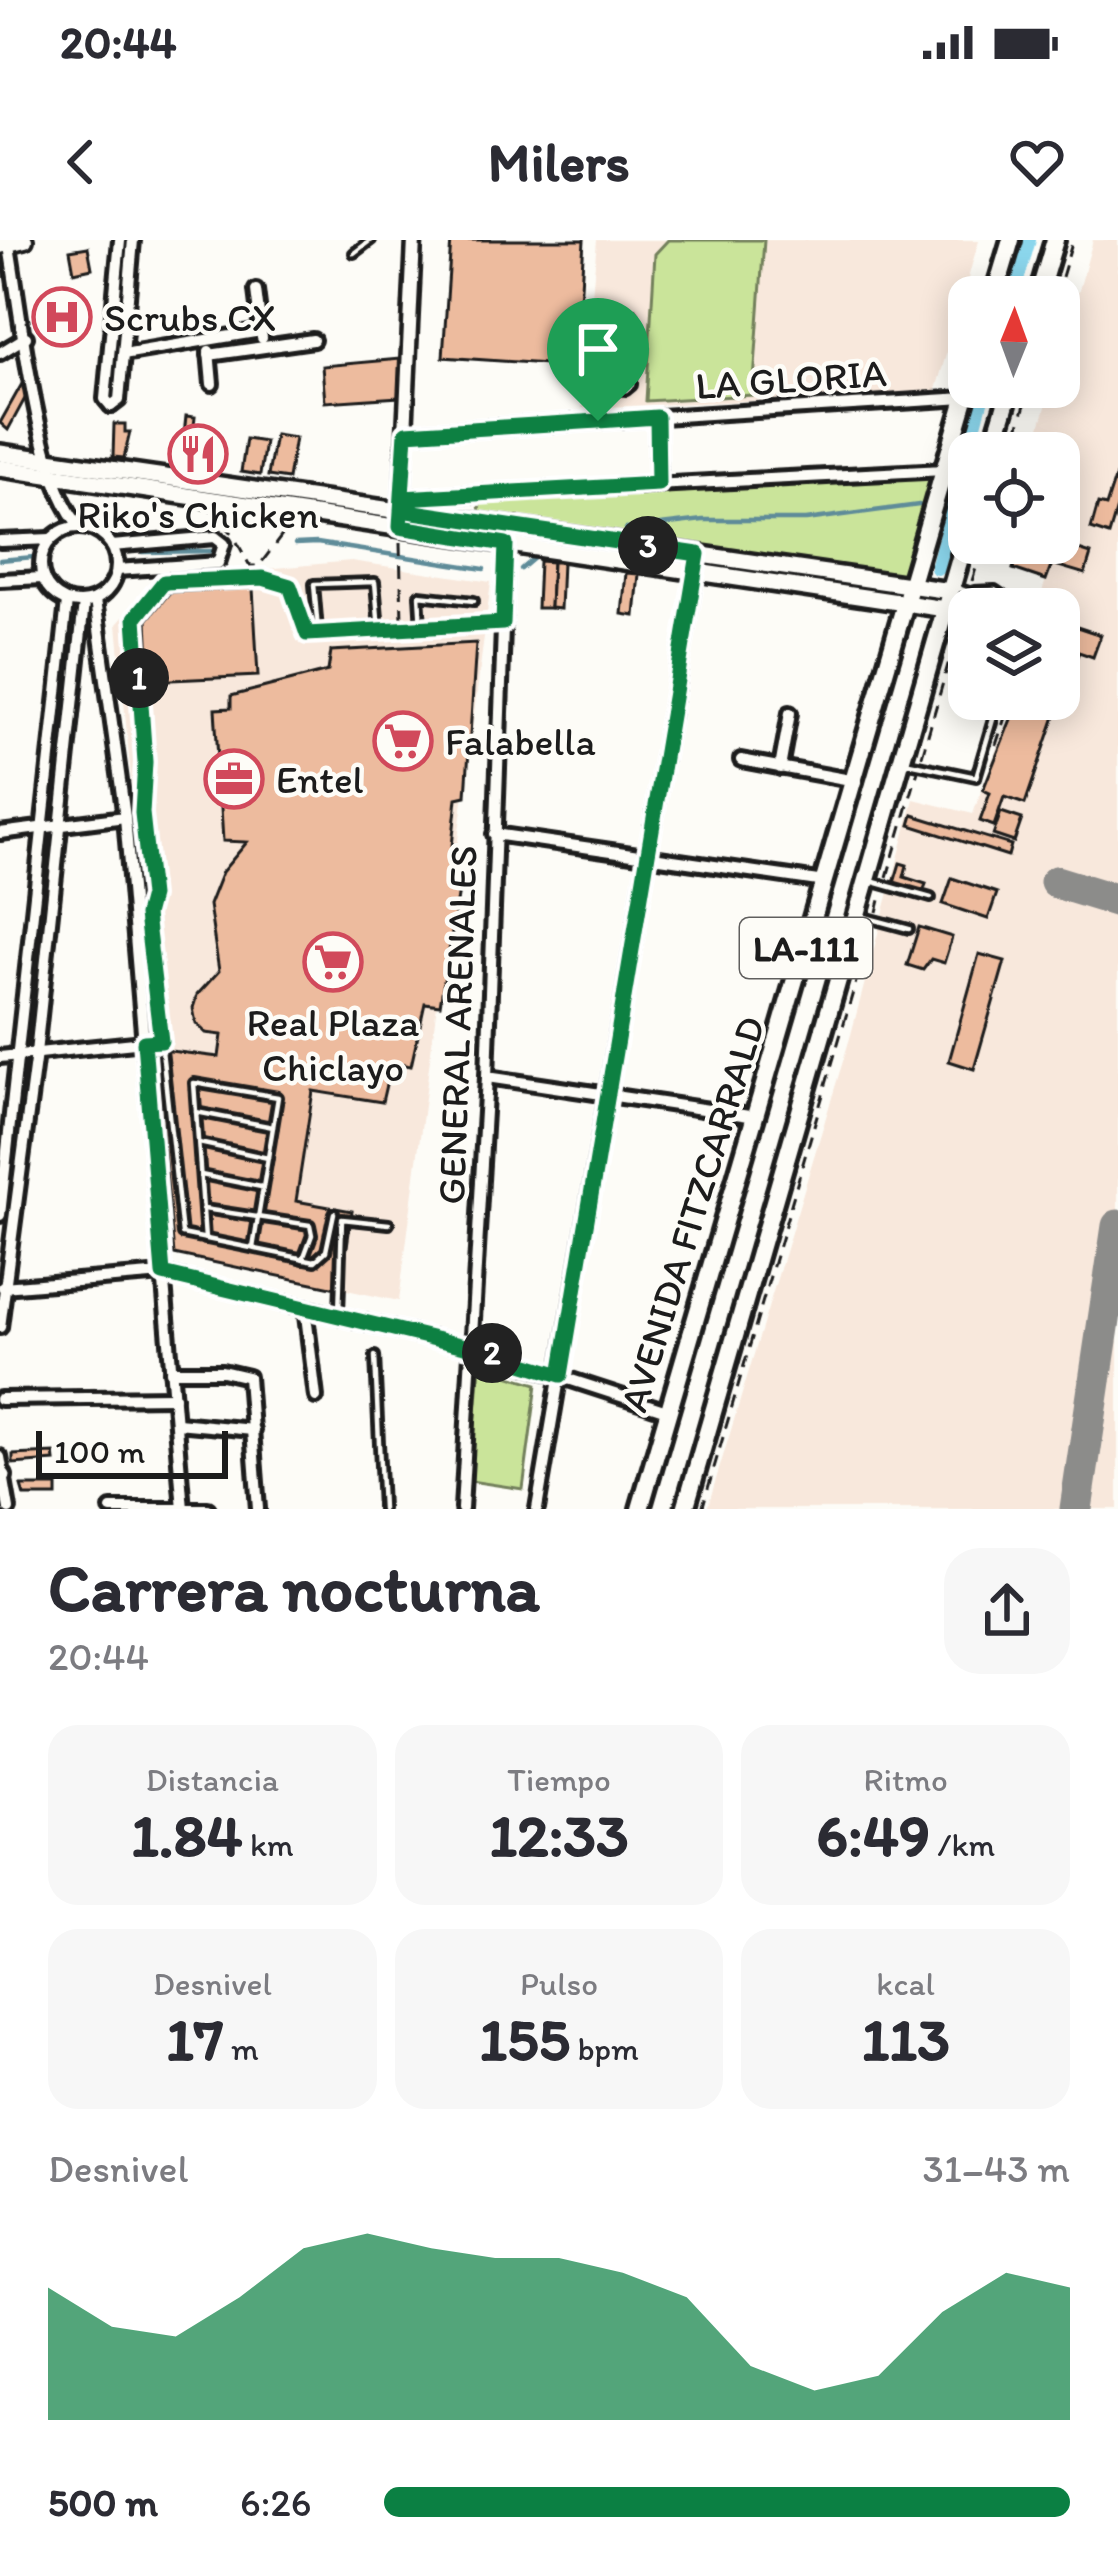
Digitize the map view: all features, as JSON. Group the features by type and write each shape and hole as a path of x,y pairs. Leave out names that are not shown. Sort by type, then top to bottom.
{"highway":[{"path":"1000,276 1011,240"},
{"path":"1044,276 1055,240"},
{"name":"AVENIDA FITZCARRALD","path":"640,1509 962,408"},
{"name":"AVENIDA FITZCARRALD","path":"686,1509 948,635"}],"main road":[{"path":"5,243 25,240"},
{"path":"0,453 51,468 292,511 401,520 506,544 697,562"},
{"path":"0,468 51,468 910,592 948,593"}],"street":[{"path":"120,240 105,398 111,406 119,400 133,240"},
{"path":"414,240 401,520 658,484 944,470"},
{"path":"5,243 63,530"},
{"path":"256,290 263,347"},
{"path":"123,354 261,331"},
{"path":"0,353 26,338"},
{"path":"207,340 212,384"},
{"path":"209,355 313,340"},
{"name":"LA GLORIA","path":"406,433 948,393"},
{"path":"657,417 658,484"},
{"path":"51,468 67,511 81,527 104,536 112,546 117,570 110,588 89,602 67,602 48,589 41,557 51,539 63,530 81,527"},
{"path":"112,546 215,537 224,544 224,556 218,562 117,570"},
{"path":"0,541 51,539"},
{"name":"GENERAL ARENALES","path":"462,1509 487,1077 506,544"},
{"path":"537,1509 697,562"},
{"path":"0,580 43,578"},
{"path":"0,1215 67,602"},
{"path":"89,602 125,817 183,1508"},
{"path":"0,1327 89,602"},
{"path":"780,768 790,713"},
{"path":"741,760 856,781"},
{"path":"0,833 125,817"},
{"path":"494,834 825,882"},
{"path":"0,1057 144,1042"},
{"path":"487,1077 756,1117"},
{"path":"3,1287 163,1274 473,1348 667,1412"},
{"path":"305,1307 316,1397"},
{"path":"171,1371 222,1371 248,1377 258,1509"},
{"path":"0,1399 173,1396"},
{"path":"177,1423 253,1430"},
{"path":"0,1456 9,1509"},
{"path":"111,1509 208,1509"}],"lane":[{"path":"353,253 371,240"},
{"path":"598,421 600,388 605,319 613,313 633,314 632,385 626,390 600,388"},
{"path":"334,1213 322,1257 300,1259 182,1234 146,915 151,896 142,813 145,762 135,618 164,582 279,579 294,593 307,634 503,623"},
{"path":"319,634 314,584 375,582 379,630"},
{"path":"421,627 419,595 474,602"},
{"path":"911,763 976,777 993,720"},
{"path":"125,817 142,813"},
{"path":"876,883 932,898"},
{"path":"866,918 909,929"},
{"path":"144,1042 161,1041"},
{"path":"205,1240 194,1083 278,1097 253,1248"},
{"path":"196,1112 273,1126"},
{"path":"199,1143 268,1158"},
{"path":"201,1175 263,1187"},
{"path":"204,1209 312,1228 307,1256 300,1259"},
{"path":"339,1314 342,1219 389,1224"},
{"path":"375,1356 382,1509"}],"path":[{"path":"1062,276 1072,240"},
{"path":"250,566 259,566 269,553 290,524 292,511"},
{"path":"401,520 397,560 403,628"},
{"path":"702,1509 876,883 948,658"}],"shaded area":[{"path":"597,240 979,240 969,276 948,276 948,348 935,393 582,408"},
{"path":"1093,240 1118,240 1118,1509 707,1509 850,1038 914,799 973,814 1005,726 1017,720 1080,720 1080,588 1043,588 1046,580 1013,569 1015,564 1080,564 1080,432 1038,432 1046,408 1080,408 1080,287"},
{"name":"Real Plaza Chiclayo","path":"351,561 491,582 399,1301 174,1254 117,624 157,579"}],"green space":[{"path":"668,240 764,240 753,395 646,401 655,254"},
{"path":"933,476 902,578 480,517 479,502"},
{"path":"480,1367 537,1384 523,1489 470,1481"}],"building":[{"path":"451,240 584,240 576,366 443,357"},
{"path":"88,247 92,268 74,272 70,250"},
{"name":"Scrubs CX","path":"82,306 85,317 42,328 39,317"},
{"path":"401,359 399,397 325,402 322,366"},
{"path":"23,382 28,393 8,430 0,423"},
{"path":"186,416 195,417 190,464 181,463"},
{"path":"114,424 125,424 125,432 130,432 124,458 113,457"},
{"path":"275,435 295,438 288,479 268,476"},
{"path":"246,439 265,442 260,475 241,472"},
{"path":"1118,469 1118,505 1109,535 1091,529 1098,504 1106,506"},
{"path":"1080,550 1091,554 1085,574 1052,564 1080,564"},
{"path":"539,561 552,562 550,608 537,608"},
{"path":"552,562 562,562 560,609 550,608"},
{"path":"1015,564 1052,564 1046,580 1013,569"},
{"path":"626,573 639,574 635,616 622,614"},
{"path":"253,588 258,676 150,681 147,620 170,592"},
{"path":"1080,628 1101,635 1093,657 1080,652"},
{"name":"Real Plaza Chiclayo","path":"476,643 466,796 457,798 449,875 461,878 440,1005 425,1003 411,1066 391,1063 382,1102 313,1091 296,1201 352,1211 341,1289 174,1254 154,1049 219,1057 222,1035 206,1033 196,1023 193,1008 197,995 219,971 209,905 222,872 247,842 223,841 215,709 231,708 231,696 328,671 331,651"},
{"path":"1011,720 1054,720 1025,804 1004,797 994,826 980,821 990,793 983,790"},
{"path":"1001,812 1022,819 1014,842 993,835"},
{"path":"913,815 1011,845 1008,856 910,825"},
{"path":"900,863 907,865 904,877 926,884 923,892 894,883"},
{"path":"952,878 997,893 988,919 943,904"},
{"path":"919,927 952,937 944,963 931,959 923,970 907,965"},
{"path":"979,954 1005,961 974,1069 949,1061"},
{"path":"54,1453 55,1461 13,1464 13,1455"},
{"path":"21,1486 57,1486 57,1496 24,1496"}],"waterway":[{"path":"1018,276 1029,240"},
{"path":"937,568 979,408"},
{"path":"626,529 703,520 806,520 919,505"},
{"path":"295,544 317,543 484,569"},
{"path":"142,552 214,551"},
{"path":"0,560 34,557"},
{"path":"521,569 534,558"}],"taxiway":[{"path":"1056,882 1118,901"},
{"path":"1076,1509 1118,1226"}],"place":[{"name":"Scrubs CX","path":"62,317"},
{"name":"Riko's Chicken","path":"198,454"},
{"name":"Falabella","path":"403,741"},
{"name":"Entel","path":"234,779"},
{"name":"Real Plaza Chiclayo","path":"333,962"}],"route":[{"path":"598,421 406,433 402,498 400,527 506,544 503,623 307,634 290,586 263,578 164,582 135,618 145,762 140,782 151,896 146,915 161,1041 144,1042 163,1274 473,1348 561,1375 698,554 401,510 402,498 658,484 657,417 598,421"}]}
